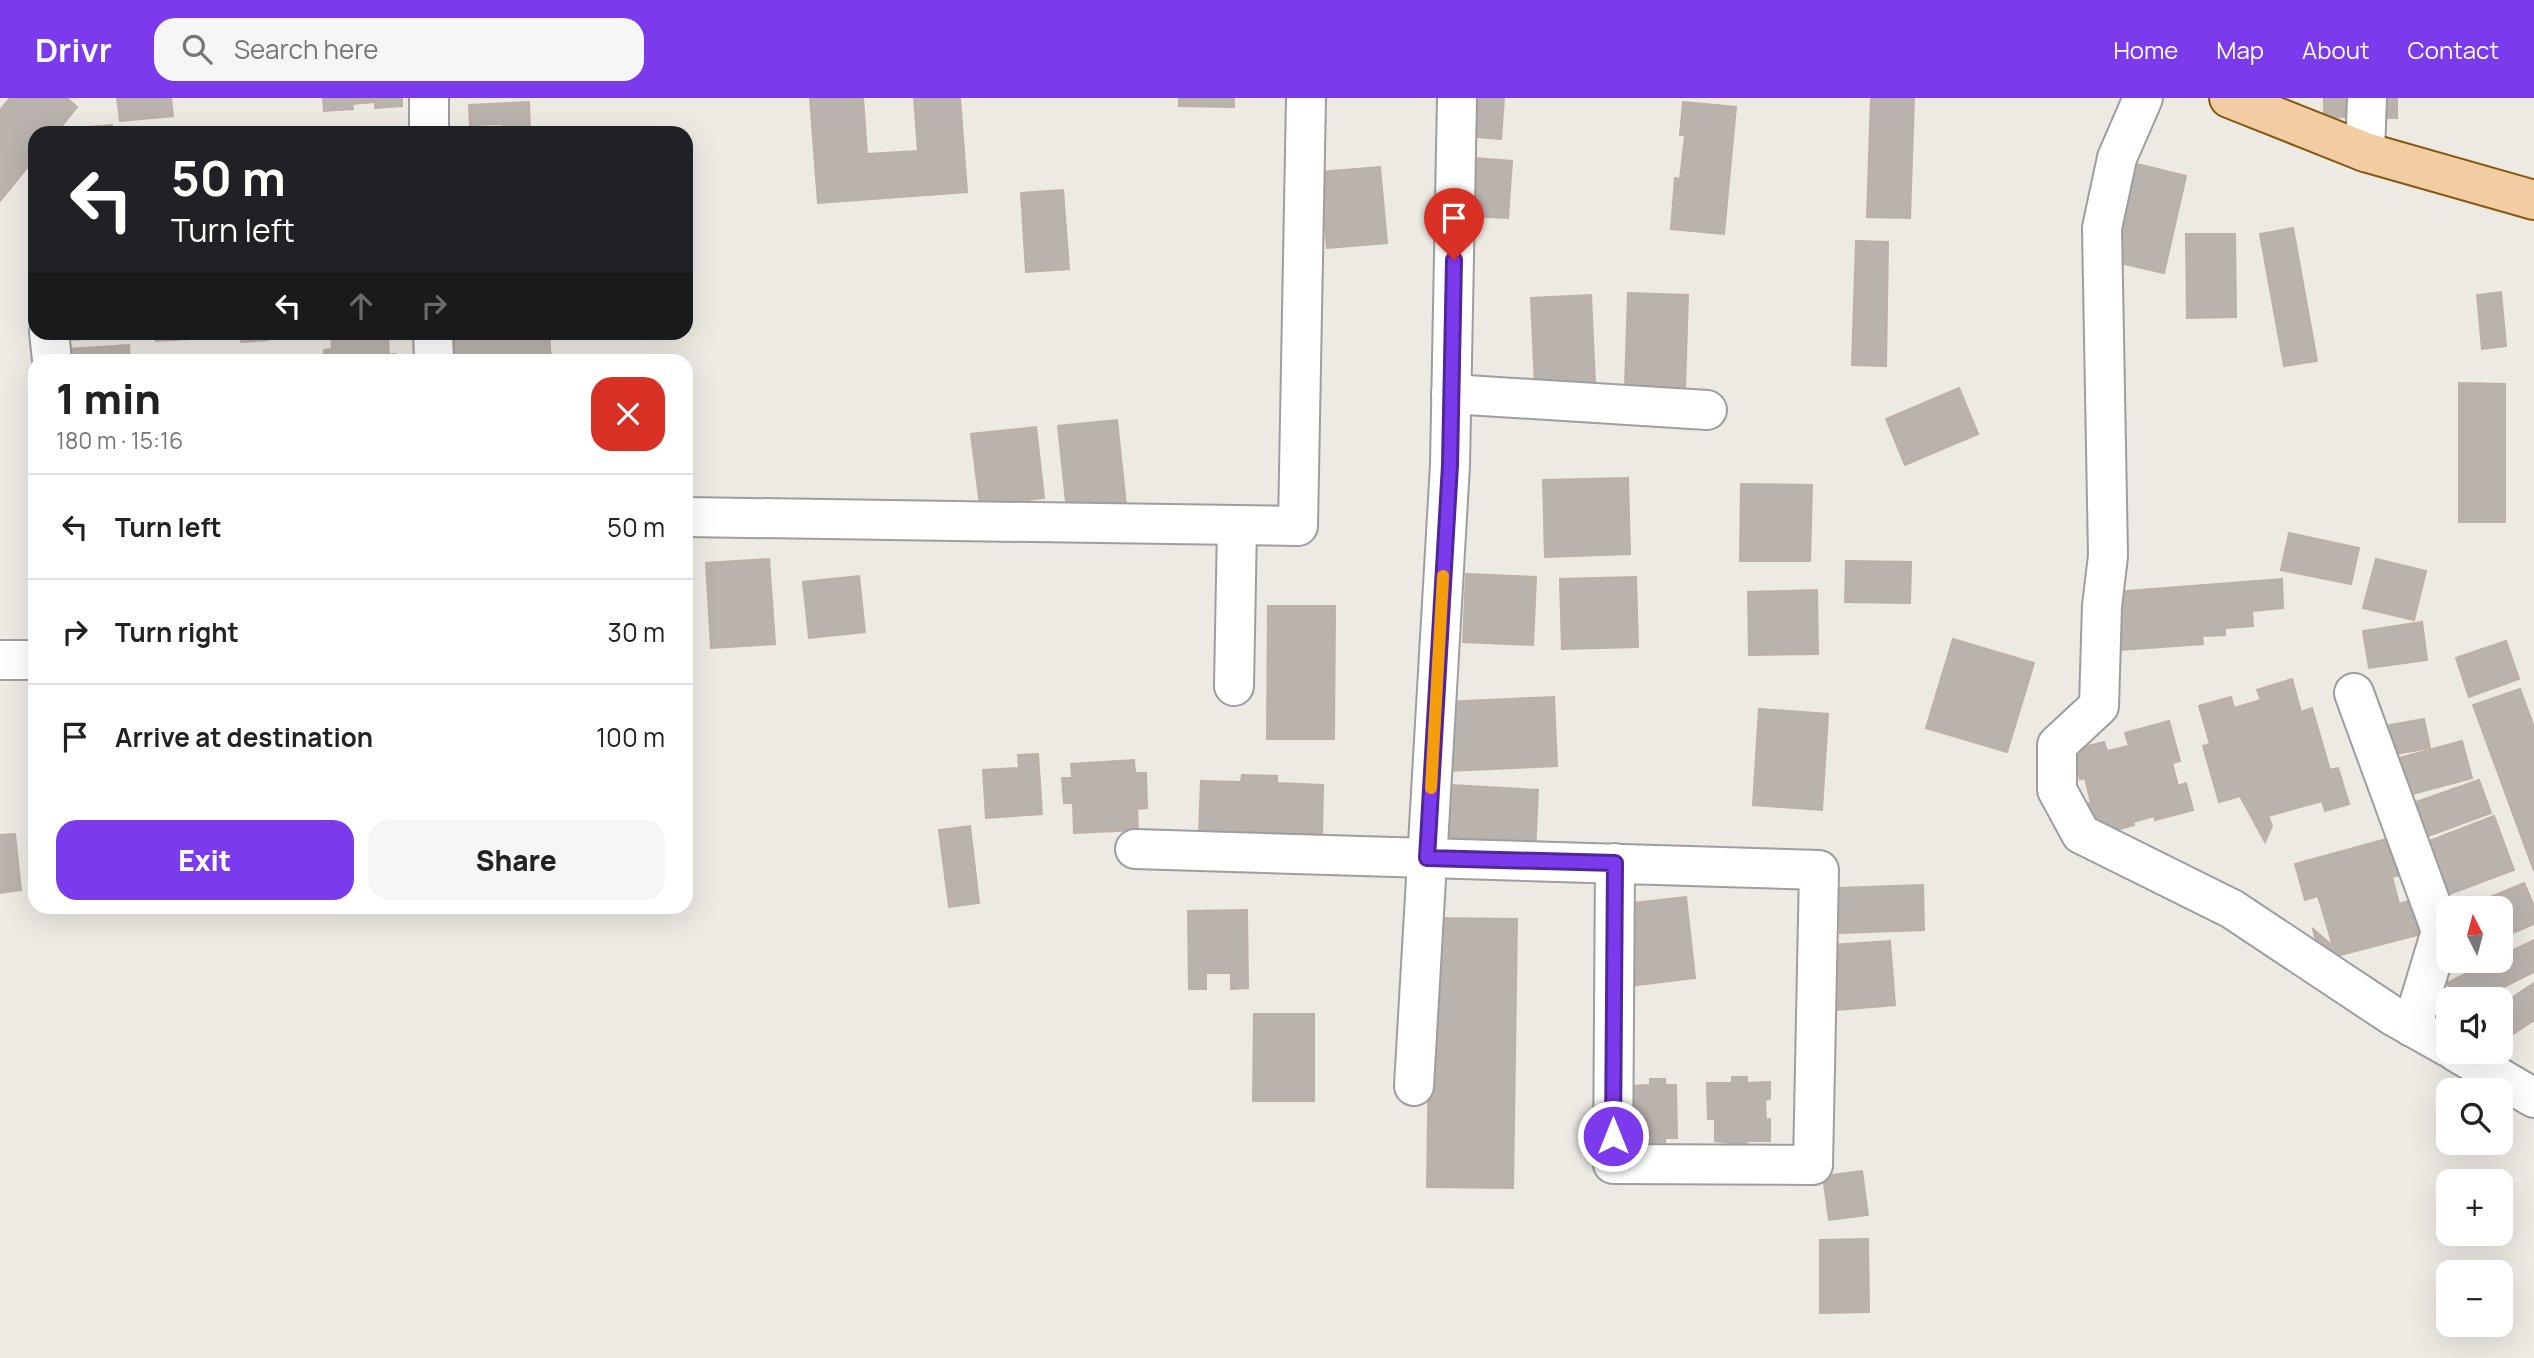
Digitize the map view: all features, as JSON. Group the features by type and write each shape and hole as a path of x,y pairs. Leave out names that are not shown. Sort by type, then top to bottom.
{"main road":[{"path":"2229,98 2365,152 2534,200"}],"street":[{"path":"429,98 429,126"},
{"path":"693,517 1298,526 1306,98"},
{"path":"1414,1086 1450,465 1457,98"},
{"path":"2143,98 2117,158 2102,228 2108,556 2102,606 2099,706 2057,745 2057,790 2081,834 2232,909 2436,1041"},
{"path":"2365,152 2367,98"},
{"path":"1451,394 1707,410"},
{"path":"1234,685 1237,525"},
{"path":"0,660 28,660"},
{"path":"2354,693 2441,931 2412,1027"},
{"path":"1135,849 1615,863 1819,870 1813,1165 1613,1164 1615,863"},
{"path":"2476,1064 2534,1098"}],"building":[{"path":"10,98 67,98 77,107 62,126 28,126 28,167 0,201 0,110"},
{"path":"117,98 171,98 173,116 120,121"},
{"path":"323,98 402,98 402,106 375,108 375,102 352,104 353,109 324,111"},
{"path":"810,98 863,98 867,154 918,151 914,98 960,98 967,192 818,203"},
{"path":"1179,98 1234,98 1234,107 1179,106"},
{"path":"1443,98 1504,98 1501,139 1440,134"},
{"path":"1871,98 1914,98 1910,218 1867,217"},
{"path":"2324,98 2397,98 2397,118 2324,117"},
{"path":"529,102 530,126 470,125 469,105"},
{"path":"1683,102 1736,107 1724,234 1671,229 1675,178 1680,179 1685,135 1680,135"},
{"path":"1473,158 1512,161 1508,218 1469,216"},
{"path":"2133,163 2186,176 2164,273 2111,261"},
{"path":"1380,167 1387,243 1327,248 1320,172"},
{"path":"1063,190 1069,269 1026,272 1021,193"},
{"path":"2293,228 2317,361 2284,366 2260,234"},
{"path":"2186,234 2235,234 2236,317 2187,318"},
{"path":"1856,241 1888,242 1886,366 1852,365"},
{"path":"2501,292 2506,346 2482,349 2477,295"},
{"path":"1628,293 1688,295 1685,389 1625,387"},
{"path":"1591,295 1595,383 1535,386 1531,298"},
{"path":"331,340 388,340 389,354 324,354 324,350 332,349"},
{"path":"448,340 550,340 551,354 449,354"},
{"path":"129,345 130,354 68,354 68,349"},
{"path":"2459,383 2505,384 2505,522 2459,522"},
{"path":"1959,388 1978,434 1905,465 1886,419"},
{"path":"1117,420 1126,505 1067,511 1058,426"},
{"path":"1036,427 1044,498 980,506 971,434"},
{"path":"1628,478 1630,554 1545,557 1543,480"},
{"path":"1741,484 1812,485 1810,561 1740,561"},
{"path":"2289,533 2359,548 2351,584 2281,570"},
{"path":"769,559 775,644 711,648 706,563"},
{"path":"2376,559 2426,571 2414,620 2363,608"},
{"path":"1846,561 1911,562 1910,603 1845,602"},
{"path":"1466,574 1536,577 1533,645 1463,642"},
{"path":"859,576 865,632 809,638 803,582"},
{"path":"1636,577 1638,647 1562,649 1560,579"},
{"path":"2282,579 2283,608 2252,611 2253,626 2225,628 2225,635 2202,636 2203,644 2120,650 2115,592"},
{"path":"1817,590 1818,654 1749,655 1748,592"},
{"path":"1268,606 1335,606 1334,739 1267,739"},
{"path":"2422,622 2427,660 2369,668 2363,631"},
{"path":"1953,639 2034,663 2007,752 1926,728"},
{"path":"2506,641 2519,679 2469,697 2456,658"},
{"path":"2292,679 2301,712 2312,708 2330,770 2338,768 2349,804 2325,811 2322,801 2268,816 2272,826 2265,842 2240,796 2219,802 2203,746 2210,744 2199,706 2231,697 2234,708 2261,700 2257,690"},
{"path":"2520,689 2534,727 2534,871 2473,705"},
{"path":"1554,697 1557,766 1448,771 1444,702"},
{"path":"1759,709 1828,714 1822,810 1753,805"},
{"path":"2424,719 2430,748 2390,755 2385,726"},
{"path":"2169,721 2180,761 2172,763 2178,786 2186,783 2193,810 2155,820 2154,816 2133,822 2134,825 2095,836 2087,804 2091,803 2085,778 2080,779 2072,750 2104,742 2107,751 2129,746 2125,733"},
{"path":"2462,741 2472,778 2405,796 2396,759"},
{"path":"1038,754 1042,814 986,818 983,770 1019,768 1018,755"},
{"path":"1134,760 1135,773 1146,773 1147,808 1137,809 1138,830 1074,833 1073,803 1064,803 1062,778 1072,778 1071,764"},
{"path":"1242,775 1277,776 1277,783 1323,785 1322,836 1199,833 1201,781 1241,782"},
{"path":"2479,780 2491,813 2420,839 2407,805"},
{"path":"1433,784 1538,790 1535,853 1429,847"},
{"path":"2494,816 2514,870 2444,896 2436,896 2436,899 2416,846"},
{"path":"970,826 979,903 949,907 939,830"},
{"path":"15,834 21,890 0,893 0,835"},
{"path":"2394,837 2405,874 2392,877 2399,904 2412,900 2421,934 2321,960 2313,929 2333,946 2318,896 2305,900 2295,864"},
{"path":"2524,883 2534,906 2534,924 2513,933 2513,896 2493,896"},
{"path":"1923,885 1924,930 1840,933 1838,888"},
{"path":"1686,897 1695,978 1631,986 1623,920 1636,918 1634,903"},
{"path":"1247,910 1248,988 1231,989 1231,973 1206,973 1206,989 1189,989 1188,911"},
{"path":"1431,918 1517,919 1513,1188 1427,1187"},
{"path":"2534,940 2534,972 2504,987 2449,987 2447,983 2467,973 2513,973 2513,950"},
{"path":"1890,941 1895,1005 1837,1010 1832,945"},
{"path":"2534,983 2534,1020 2513,1034 2513,997"},
{"path":"1254,1014 1314,1014 1314,1101 1253,1101"},
{"path":"1732,1077 1747,1077 1747,1083 1770,1082 1770,1099 1765,1100 1766,1120 1770,1119 1770,1141 1746,1141 1747,1145 1715,1141 1715,1119 1708,1119 1707,1083 1732,1083"},
{"path":"1650,1079 1665,1079 1665,1085 1676,1085 1677,1138 1665,1138 1665,1144 1648,1144 1648,1138 1630,1139 1629,1086 1650,1085"},
{"path":"1862,1171 1868,1215 1829,1220 1823,1176"},
{"path":"1868,1239 1869,1312 1820,1313 1820,1240"}],"slow traffic":[{"path":"1431,788 1443,576"}],"route":[{"path":"1454,260 1450,465 1427,858 1615,863 1613,1136"}]}
